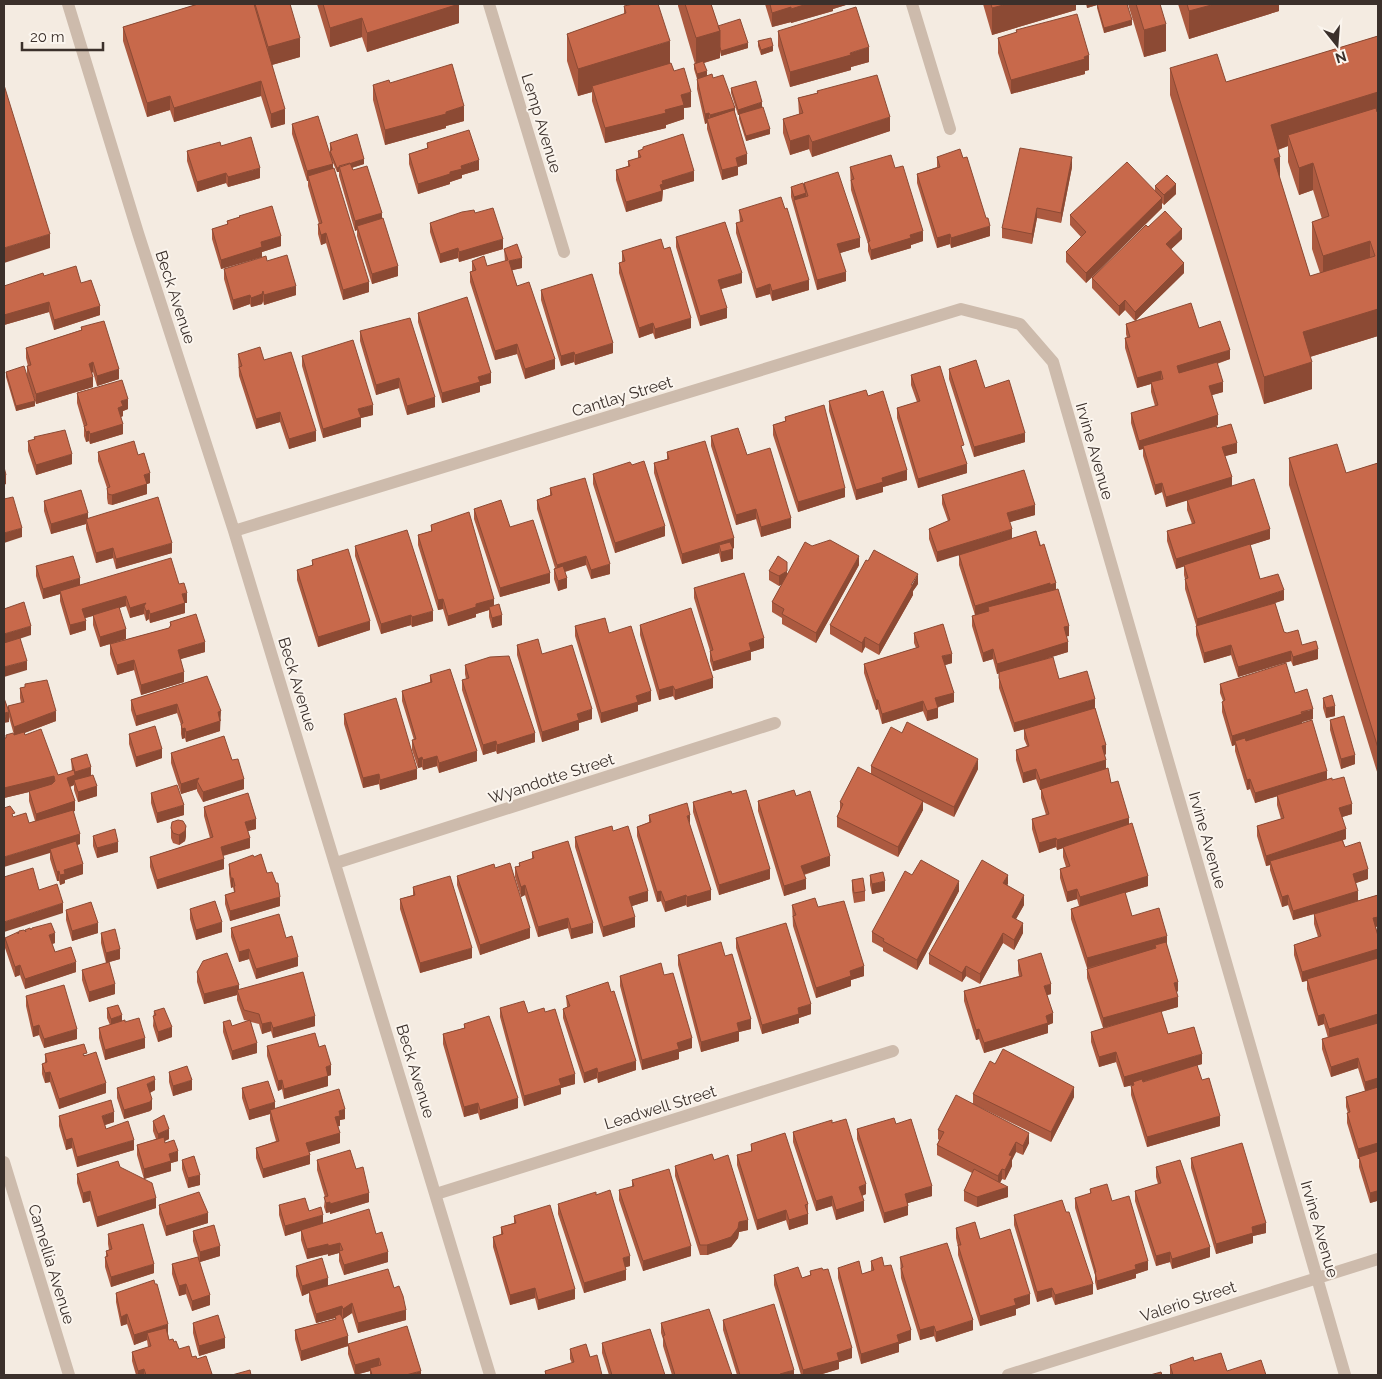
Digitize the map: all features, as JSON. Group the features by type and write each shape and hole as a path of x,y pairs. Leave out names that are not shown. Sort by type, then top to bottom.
{"street":[{"name":"Beck Avenue","path":"68,4 138,233 234,531 490,1375"},
{"name":"Lemp Avenue","path":"489,4 564,252"},
{"path":"912,4 950,130"},
{"name":"Cantlay Street","path":"234,531 960,309 1020,324"},
{"name":"Irvine Avenue","path":"1020,324 1053,362 1345,1375"},
{"name":"Wyandotte Street","path":"336,864 775,722"},
{"name":"Leadwell Street","path":"436,1194 893,1051"},
{"name":"Camellia Avenue","path":"4,1162 69,1375"},
{"name":"Valerio Street","path":"1008,1375 1378,1258"}],"building":[{"path":"198,4 254,4 285,109 271,114 261,81 174,108 170,96 147,103 123,27"},
{"path":"255,4 290,4 300,38 268,47"},
{"path":"323,4 459,4 367,33 362,18 330,28"},
{"path":"658,4 670,41 578,69 567,34 626,13 624,6"},
{"path":"685,4 711,4 720,31 696,38"},
{"path":"770,4 807,4 772,13"},
{"path":"991,4 1007,4 992,8"},
{"path":"1097,4 1127,4 1132,20 1104,28"},
{"path":"1136,4 1160,4 1166,24 1144,30"},
{"path":"1187,4 1215,4 1189,11"},
{"path":"856,7 869,47 850,53 851,55 790,72 778,31"},
{"path":"1077,14 1089,55 1084,57 1085,59 1011,80 998,38 1017,32 1016,30"},
{"path":"740,19 748,43 721,51 718,26"},
{"path":"1378,36 1378,92 1271,125 1280,157 1274,159 1310,276 1375,256 1370,241 1323,256 1312,222 1329,216 1313,163 1299,168 1288,135 1376,108 1378,111 1378,309 1303,332 1312,362 1264,377 1170,68 1217,54 1226,82"},
{"path":"771,38 773,46 761,50 758,41"},
{"path":"703,61 707,71 697,74 694,64"},
{"path":"671,63 674,71 684,68 691,92 681,95 684,105 665,110 666,113 605,128 592,86"},
{"path":"452,64 464,106 446,112 446,114 385,130 373,85 389,80 390,83"},
{"path":"712,74 713,78 723,75 735,108 710,115 709,113 705,114 697,79"},
{"path":"877,75 890,117 812,142 809,135 790,141 783,119 803,113 798,98"},
{"path":"756,81 762,102 738,110 731,88"},
{"path":"4,85 50,234 4,248"},
{"path":"763,107 770,129 746,136 739,114"},
{"path":"734,110 747,154 736,158 738,166 722,170 707,119"},
{"path":"318,116 333,164 307,171 292,124"},
{"path":"469,130 479,160 461,166 462,169 450,172 450,174 418,184 409,154 428,148 427,143"},
{"path":"357,134 364,159 337,168 330,151 332,150 330,143"},
{"path":"683,134 694,171 662,181 663,184 660,185 662,191 626,202 616,170 630,166 628,161 641,157 638,151 643,149 643,147"},
{"path":"251,137 260,168 228,177 226,173 197,182 187,151 220,142 221,146"},
{"path":"1020,148 1072,157 1061,213 1037,208 1032,234 1002,228"},
{"path":"960,149 963,158 967,157 990,226 951,238 950,234 937,238 917,174 940,167 937,157"},
{"path":"891,155 895,168 903,166 923,231 910,235 911,238 871,250 868,242 870,241 851,180 854,179 850,167"},
{"path":"1127,162 1162,198 1086,273 1066,252 1086,232 1070,215"},
{"path":"350,163 353,170 367,166 382,213 355,221 339,166"},
{"path":"334,168 369,282 343,290 326,233 321,235 318,224 322,223 308,176"},
{"path":"838,172 860,238 837,244 846,272 817,280 794,200 808,196 804,183"},
{"path":"1167,175 1176,184 1164,195 1155,186"},
{"path":"803,183 806,193 794,197 791,187"},
{"path":"781,197 785,209 787,208 809,280 772,291 770,284 756,289 736,223 743,221 739,210"},
{"path":"272,206 281,236 261,242 262,247 221,260 212,229 228,224 227,221 239,216"},
{"path":"493,208 503,239 459,252 458,248 440,254 430,223 462,212 474,210 475,213"},
{"path":"1165,211 1182,229 1166,244 1184,263 1135,312 1125,300 1119,306 1092,278 1146,225 1148,227"},
{"path":"383,218 398,266 372,274 357,226"},
{"path":"725,222 742,273 718,280 727,308 700,316 676,237"},
{"path":"661,239 664,249 670,247 691,318 655,329 653,323 639,328 619,263 625,261 622,251"},
{"path":"517,244 522,258 509,261 517,286 529,282 555,359 525,369 517,344 495,351 470,272 476,270 472,261 484,256 487,266 508,260 504,249"},
{"path":"287,255 296,286 264,295 263,291 262,294 251,298 250,295 233,300 224,269 266,256 267,261"},
{"path":"76,266 81,283 91,280 100,306 54,320 49,302 4,315 4,286 43,273 44,276"},
{"path":"592,274 613,343 575,355 574,352 561,356 541,290"},
{"path":"467,297 491,373 478,377 480,382 442,393 418,313"},
{"path":"1191,303 1199,328 1220,321 1230,350 1177,366 1179,373 1217,362 1223,382 1209,386 1218,415 1139,441 1131,413 1158,405 1151,382 1163,379 1161,371 1137,378 1125,338 1130,337 1126,324"},
{"path":"410,318 435,397 407,406 399,378 376,385 360,331"},
{"path":"104,321 119,369 97,376 93,362 89,364 93,377 36,394 27,366 31,365 26,348 82,330 81,327"},
{"path":"353,340 373,405 358,409 361,417 323,429 302,356"},
{"path":"260,347 264,360 291,352 316,431 289,439 280,412 256,419 239,367 242,366 238,354"},
{"path":"976,360 985,388 1009,380 1025,433 974,447 949,369"},
{"path":"24,366 35,401 16,406 6,372"},
{"path":"940,366 964,445 961,446 967,464 918,479 897,408 920,401 911,375"},
{"path":"122,380 128,399 121,401 123,406 118,408 123,424 90,434 89,431 86,432 84,426 87,425 77,393"},
{"path":"866,390 868,396 883,391 907,470 882,478 883,482 856,490 829,401"},
{"path":"824,405 845,488 798,502 773,425 786,421 785,417"},
{"path":"1231,424 1237,443 1222,447 1232,477 1166,497 1162,483 1155,485 1143,446 1216,426 1217,428"},
{"path":"738,428 747,455 770,448 791,518 761,527 756,509 736,515 711,436"},
{"path":"65,430 72,454 36,465 28,441 35,439 34,437"},
{"path":"134,441 138,455 144,453 150,473 144,475 147,484 112,495 108,494 107,488 110,487 98,452"},
{"path":"705,441 734,538 682,554 654,463 669,459 667,452"},
{"path":"1337,444 1346,473 1378,463 1378,748 1289,458"},
{"path":"644,461 665,526 615,543 593,474 630,462 632,465"},
{"path":"1024,470 1035,505 1007,513 1012,529 937,552 929,529 950,520 942,495"},
{"path":"585,478 610,564 591,570 586,556 557,565 537,500 552,495 550,488"},
{"path":"1254,479 1270,529 1176,559 1167,531 1195,523 1187,500"},
{"path":"81,490 88,513 51,524 44,501"},
{"path":"13,497 22,528 4,533 4,499"},
{"path":"158,497 172,543 116,559 113,548 96,553 86,519"},
{"path":"501,500 510,527 533,520 550,573 500,588 474,509"},
{"path":"469,512 494,599 476,604 476,607 448,616 443,599 438,600 418,535 432,531 431,525"},
{"path":"407,530 433,611 381,624 355,546"},
{"path":"1036,531 1040,546 1044,544 1056,583 1050,585 1050,583 975,606 959,555"},
{"path":"830,540 859,556 816,633 782,614 784,609 772,602 805,542 812,546"},
{"path":"730,542 733,549 721,552 719,545"},
{"path":"1250,544 1260,579 1278,574 1284,590 1197,619 1185,579 1188,578 1184,565"},
{"path":"348,549 370,621 318,637 297,570 313,565 312,560"},
{"path":"874,550 918,574 879,645 865,637 862,643 830,625 866,560 868,561"},
{"path":"73,556 80,578 43,589 36,566"},
{"path":"778,556 787,562 787,571 779,576 769,571"},
{"path":"171,558 179,584 184,583 187,593 182,594 185,603 150,614 149,610 146,611 144,606 146,603 130,608 126,596 82,609 86,621 70,625 60,591"},
{"path":"563,566 567,578 558,581 554,569"},
{"path":"744,573 764,638 749,643 751,650 713,662 710,651 713,650 694,588"},
{"path":"1058,589 1069,626 1064,627 1068,642 997,664 993,649 983,653 972,616 989,611 988,607"},
{"path":"24,602 31,626 4,634 4,609"},
{"path":"1275,603 1284,632 1298,630 1302,645 1316,641 1318,649 1293,657 1291,651 1238,667 1231,645 1204,653 1196,626"},
{"path":"499,604 502,615 492,618 489,607"},
{"path":"119,607 126,629 100,637 93,615"},
{"path":"691,608 713,678 675,690 673,686 659,690 640,625"},
{"path":"196,614 205,642 178,650 184,672 141,685 134,660 117,665 110,644 169,628 170,622"},
{"path":"605,618 609,633 631,626 651,691 636,696 638,702 601,713 575,626"},
{"path":"943,624 952,654 942,656 954,693 935,698 938,708 927,711 923,701 882,714 864,664 919,647 914,633"},
{"path":"20,638 27,661 4,667 4,643"},
{"path":"538,639 542,654 572,645 592,709 577,714 579,720 542,732 517,645"},
{"path":"509,656 535,733 497,745 496,741 483,745 462,680 469,678 465,665 490,657"},
{"path":"1053,657 1059,679 1087,671 1095,699 1014,723 999,678 999,672"},
{"path":"1286,663 1295,693 1307,689 1313,709 1232,736 1222,702 1225,700 1220,684"},
{"path":"450,669 477,751 439,763 437,756 423,760 422,757 418,759 412,740 416,739 402,691 432,682 430,675"},
{"path":"207,676 221,711 218,712 220,721 186,732 185,728 182,729 181,724 183,723 177,704 136,716 131,700"},
{"path":"47,680 56,711 14,727 8,706 24,702 20,688 25,687 25,684"},
{"path":"1332,695 1335,706 1326,708 1323,698"},
{"path":"4,698 9,712 4,713"},
{"path":"396,698 417,769 380,780 379,774 363,778 344,714"},
{"path":"1095,708 1106,745 1102,746 1106,760 1040,780 1036,769 1023,773 1016,750 1029,746 1024,729"},
{"path":"1344,716 1355,755 1341,759 1330,720"},
{"path":"1312,720 1327,771 1255,793 1250,779 1247,780 1235,741 1245,738 1246,741"},
{"path":"907,722 978,759 954,807 871,766 891,727 902,733"},
{"path":"155,726 162,749 136,757 129,734"},
{"path":"41,729 58,775 74,770 75,775 67,778 75,801 36,814 29,791 52,784 55,781 54,776 4,788 4,738 6,738 6,735 13,733 14,735 24,732 25,735"},
{"path":"224,736 232,760 238,759 244,779 203,792 197,781 199,778 181,784 171,753"},
{"path":"87,754 91,767 75,772 71,759"},
{"path":"858,767 923,801 898,847 837,817 843,804 840,802"},
{"path":"1108,768 1111,783 1118,781 1129,818 1057,840 1056,838 1039,843 1032,819 1049,814 1041,789"},
{"path":"93,775 97,786 78,792 74,780"},
{"path":"1344,777 1352,804 1339,808 1346,829 1266,856 1257,826 1284,818 1277,795 1332,778 1332,780"},
{"path":"177,785 184,805 157,813 151,793"},
{"path":"746,790 770,869 719,885 693,802 731,791 732,794"},
{"path":"794,790 796,796 810,791 830,856 801,866 806,879 784,886 758,801"},
{"path":"248,793 256,819 245,822 250,838 221,847 224,859 157,880 150,857 213,837 204,807"},
{"path":"687,803 690,815 687,816 711,890 665,902 661,891 657,892 637,827 651,822 649,815"},
{"path":"10,806 15,813 12,814 13,817 26,813 29,823 73,810 80,834 4,857 4,808"},
{"path":"183,821 186,826 185,831 179,835 173,833 171,828 172,822"},
{"path":"1132,823 1148,876 1080,897 1077,889 1067,892 1060,869 1070,866 1063,847"},
{"path":"612,826 613,831 628,826 648,891 629,897 635,917 603,927 575,837"},
{"path":"115,829 118,842 97,848 93,836"},
{"path":"1342,840 1345,847 1360,842 1368,869 1353,874 1358,891 1293,911 1288,895 1282,897 1270,861"},
{"path":"76,841 83,864 64,870 65,874 60,875 59,871 57,872 50,849"},
{"path":"568,841 593,923 571,929 568,918 538,927 525,885 521,887 515,867 520,866 519,863 534,858 532,852"},
{"path":"261,854 267,873 272,872 276,883 278,883 280,897 230,911 225,895 235,892 235,886 233,878 231,878 229,864"},
{"path":"921,860 959,881 917,960 883,941 884,939 872,932 905,871 912,875"},
{"path":"982,860 1008,875 1003,883 1024,895 1012,917 1023,923 1014,940 1003,933 980,974 966,966 962,973 929,954"},
{"path":"510,863 530,928 480,945 457,876 494,864 495,868"},
{"path":"33,868 39,890 57,884 63,903 4,922 4,877"},
{"path":"883,872 885,881 872,884 870,875"},
{"path":"450,876 472,948 420,963 400,899 415,895 413,887"},
{"path":"863,878 865,891 854,893 852,880"},
{"path":"1125,892 1132,916 1159,908 1167,936 1087,958 1071,909"},
{"path":"1378,895 1378,917 1373,918 1378,936 1378,949 1302,972 1294,945 1321,936 1314,914"},
{"path":"815,898 818,907 844,901 864,966 850,971 851,976 816,988 793,916 796,915 792,905"},
{"path":"215,901 222,922 196,930 190,909"},
{"path":"91,902 98,923 72,931 66,910"},
{"path":"279,914 286,938 292,936 298,957 256,969 249,949 239,952 231,928"},
{"path":"51,923 55,933 49,935 55,952 71,947 76,962 25,979 20,965 15,967 5,938 18,932 18,934 19,931 24,930 26,932 25,930 30,928 31,930 32,928"},
{"path":"786,923 811,1004 798,1008 799,1014 762,1025 736,938"},
{"path":"115,929 120,949 106,953 101,933"},
{"path":"721,942 725,956 732,954 751,1019 737,1023 739,1031 701,1042 678,955"},
{"path":"1166,942 1178,982 1174,983 1178,997 1103,1018 1087,969 1156,948 1155,945"},
{"path":"227,953 239,985 204,994 197,972 203,961"},
{"path":"1041,953 1051,984 1044,986 1053,1013 1046,1016 1048,1023 984,1043 979,1029 976,1030 964,991 1022,976 1018,960"},
{"path":"1378,958 1378,1014 1329,1029 1324,1014 1318,1016 1307,979"},
{"path":"109,962 115,984 89,992 82,970"},
{"path":"661,963 664,975 673,973 692,1038 677,1043 679,1049 642,1060 620,976"},
{"path":"303,972 315,1016 273,1028 271,1022 262,1024 259,1014 244,1010 237,990"},
{"path":"608,982 611,992 614,991 636,1061 598,1073 597,1068 584,1073 563,1009 570,1006 566,996"},
{"path":"64,985 77,1029 44,1039 39,1025 33,1027 26,996"},
{"path":"524,1001 528,1013 544,1008 545,1012 555,1009 575,1074 559,1079 561,1085 524,1096 500,1008"},
{"path":"118,1005 122,1015 111,1019 107,1008"},
{"path":"164,1008 172,1027 158,1032 153,1016 156,1015 154,1011"},
{"path":"1161,1011 1168,1034 1194,1027 1202,1054 1124,1077 1116,1052 1099,1057 1091,1032"},
{"path":"489,1016 518,1098 480,1110 478,1103 464,1107 443,1034 465,1028 464,1024"},
{"path":"139,1018 145,1038 105,1050 99,1028"},
{"path":"230,1020 232,1026 250,1020 257,1043 232,1051 223,1022"},
{"path":"1378,1023 1378,1078 1365,1082 1358,1058 1331,1067 1322,1039"},
{"path":"315,1033 319,1047 325,1045 331,1065 326,1067 328,1076 284,1089 282,1080 278,1081 267,1046"},
{"path":"84,1044 87,1053 83,1054 84,1056 96,1052 106,1083 59,1099 50,1072 45,1073 42,1064 47,1062 45,1054"},
{"path":"1003,1049 1074,1087 1051,1132 973,1094 990,1061 995,1064"},
{"path":"1197,1065 1202,1080 1209,1078 1220,1116 1147,1137 1131,1086 1134,1085 1133,1082 1142,1079 1143,1082"},
{"path":"187,1066 192,1080 173,1086 169,1072"},
{"path":"154,1076 155,1080 147,1084 152,1099 150,1102 124,1110 117,1088"},
{"path":"268,1081 275,1102 249,1110 242,1088"},
{"path":"1378,1087 1378,1143 1358,1149 1347,1113 1350,1112 1346,1097"},
{"path":"339,1089 345,1109 339,1111 340,1116 335,1117 340,1133 306,1143 310,1155 263,1169 256,1148 279,1141 270,1110"},
{"path":"956,1095 1029,1133 1023,1146 1016,1142 1009,1155 1012,1156 1005,1170 1002,1169 998,1176 937,1145 944,1132 938,1130"},
{"path":"111,1100 114,1112 102,1116 106,1129 128,1121 134,1140 77,1157 72,1138 66,1140 59,1116"},
{"path":"164,1115 169,1129 158,1134 153,1121"},
{"path":"894,1118 896,1124 911,1119 932,1186 905,1194 908,1206 884,1213 857,1129"},
{"path":"846,1119 866,1184 859,1187 864,1201 836,1210 832,1196 816,1201 793,1132 832,1120 832,1123"},
{"path":"785,1133 808,1204 805,1205 808,1214 789,1220 786,1210 757,1220 737,1155 752,1151 751,1144"},
{"path":"164,1137 165,1143 174,1140 178,1151 169,1154 171,1161 144,1169 137,1145"},
{"path":"1242,1143 1266,1223 1252,1227 1253,1233 1216,1244 1191,1158"},
{"path":"350,1150 356,1169 363,1167 369,1193 330,1204 330,1202 326,1203 324,1197 328,1196 317,1160"},
{"path":"1378,1151 1378,1196 1377,1191 1370,1193 1359,1157"},
{"path":"712,1154 714,1160 728,1155 748,1220 739,1222 738,1228 731,1237 707,1245 700,1245 675,1166"},
{"path":"194,1156 200,1175 188,1178 182,1160"},
{"path":"1180,1160 1210,1247 1172,1259 1170,1252 1156,1256 1135,1191 1161,1183 1156,1167"},
{"path":"118,1161 120,1167 152,1183 156,1198 97,1217 90,1191 83,1193 77,1174"},
{"path":"669,1169 691,1246 643,1261 619,1190 634,1186 632,1180"},
{"path":"974,1169 1008,1187 977,1197 964,1191"},
{"path":"1107,1184 1112,1201 1129,1196 1148,1261 1135,1265 1136,1269 1097,1281 1075,1198 1091,1193 1090,1189"},
{"path":"610,1190 630,1256 623,1258 626,1270 584,1283 558,1204 596,1192 596,1195"},
{"path":"199,1192 208,1213 166,1226 159,1205"},
{"path":"305,1198 309,1211 321,1207 323,1215 285,1226 279,1205"},
{"path":"1062,1200 1066,1212 1069,1212 1093,1284 1055,1295 1052,1288 1037,1292 1014,1215"},
{"path":"550,1205 575,1289 538,1300 535,1288 510,1295 493,1237 503,1234 501,1227 516,1223 514,1216"},
{"path":"369,1209 376,1234 382,1232 388,1252 344,1265 339,1251 343,1250 340,1243 307,1249 301,1230"},
{"path":"975,1222 980,1239 1010,1229 1030,1294 1014,1299 1016,1305 980,1316 958,1245 961,1245 956,1228"},
{"path":"143,1224 154,1264 111,1277 105,1257 108,1256 106,1251 112,1249 108,1234"},
{"path":"214,1225 220,1246 200,1252 193,1231"},
{"path":"947,1243 973,1320 936,1332 934,1326 920,1330 901,1268 903,1267 900,1257"},
{"path":"198,1257 210,1295 192,1301 186,1284 179,1286 172,1264"},
{"path":"882,1257 884,1266 891,1265 911,1330 897,1335 899,1342 861,1354 838,1268 859,1261 862,1274 874,1270 871,1261"},
{"path":"322,1258 328,1278 302,1286 296,1266"},
{"path":"798,1267 802,1278 811,1275 810,1271 822,1268 823,1270 828,1269 852,1348 837,1353 839,1360 803,1370 774,1275"},
{"path":"388,1269 394,1288 399,1286 406,1310 358,1323 352,1303 343,1309 342,1306 316,1314 309,1291"},
{"path":"154,1280 155,1284 157,1284 168,1324 134,1335 127,1314 121,1317 116,1293"},
{"path":"774,1304 794,1370 781,1375 740,1375 723,1320"},
{"path":"709,1309 732,1375 675,1375 661,1323"},
{"path":"340,1314 348,1336 301,1351 295,1330 336,1319 335,1316"},
{"path":"218,1315 225,1338 199,1346 193,1323"},
{"path":"407,1326 421,1371 406,1375 372,1375 370,1368 381,1365 379,1358 355,1365 348,1344"},
{"path":"166,1328 169,1340 173,1339 174,1342 176,1341 179,1349 189,1346 192,1357 196,1356 197,1359 206,1356 212,1374 146,1375 144,1369 138,1371 132,1352 151,1346 147,1333"},
{"path":"650,1329 665,1375 612,1375 602,1343"},
{"path":"586,1344 590,1357 597,1355 602,1375 546,1375 545,1371 574,1362 570,1349"},
{"path":"1221,1353 1227,1371 1261,1360 1266,1375 1173,1375 1170,1365 1193,1357 1194,1361"},
{"path":"250,1370 251,1375 232,1375"},
{"path":"1161,1372 1162,1375 1150,1375"}]}
